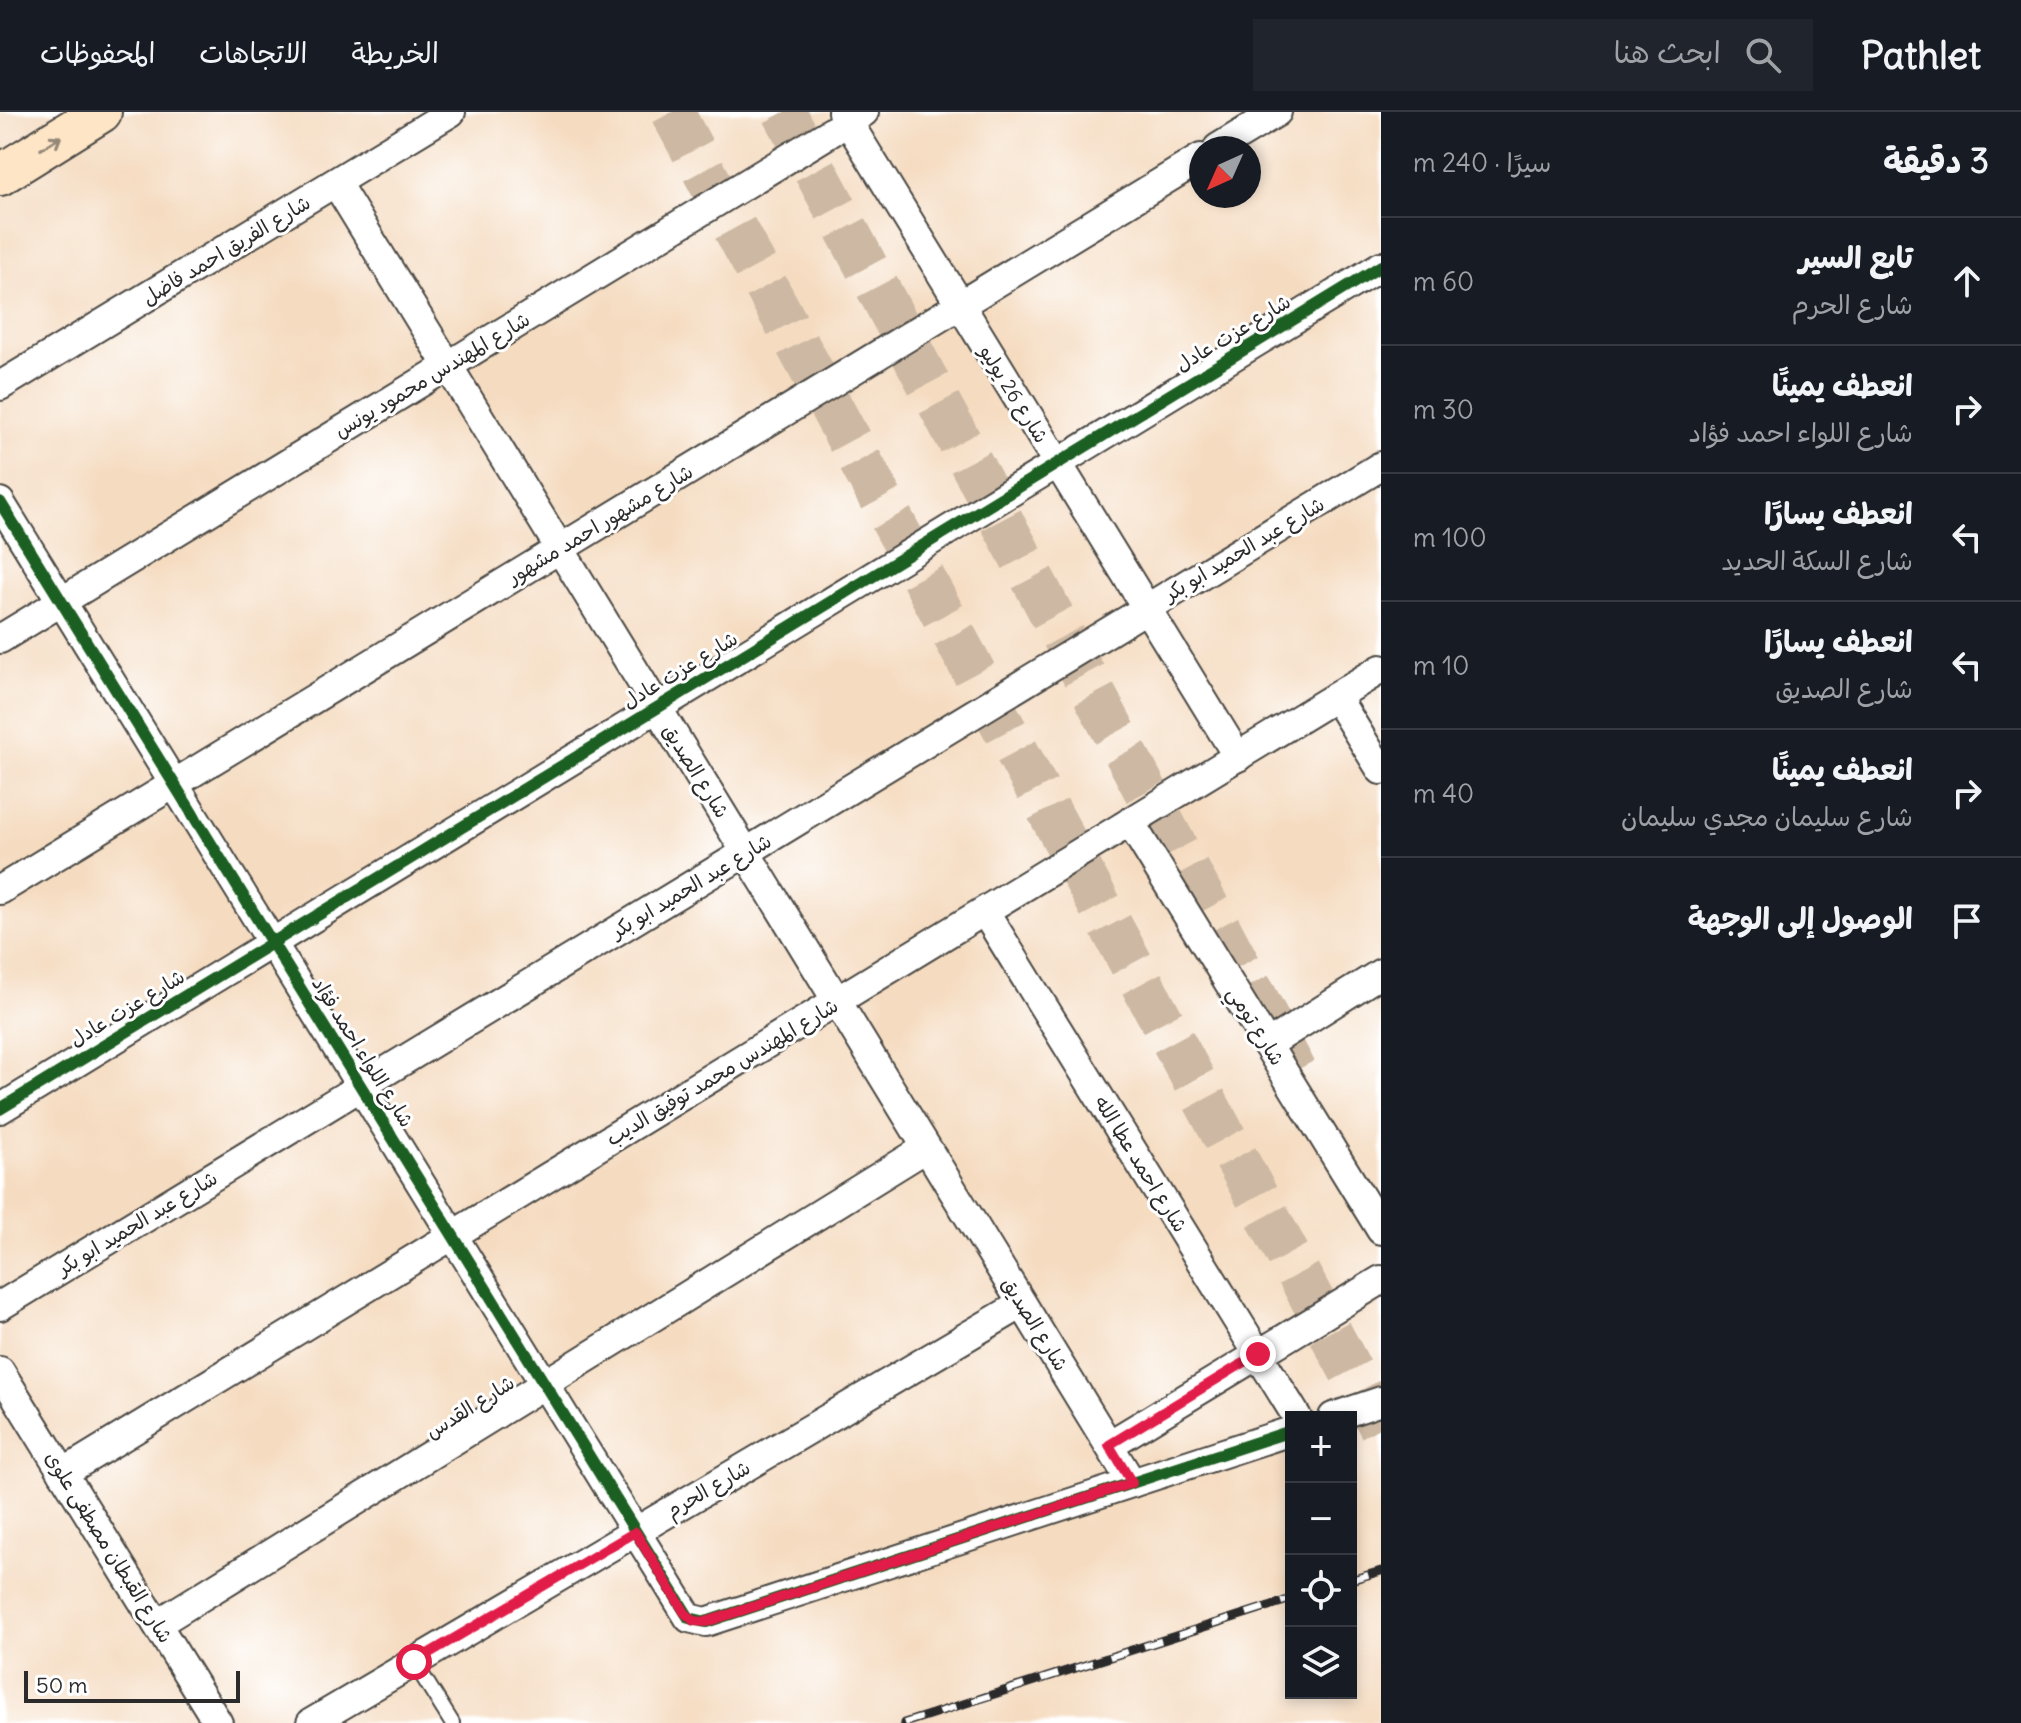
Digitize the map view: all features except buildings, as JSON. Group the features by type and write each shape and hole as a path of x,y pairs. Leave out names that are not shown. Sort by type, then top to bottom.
{"main road":[{"path":"0,175 101,112"}],"street":[{"name":"شارع الفريق احمد فاضل","path":"0,386 451,112"},
{"path":"1238,136 1277,112"},
{"name":"شارع 26 يوليو","path":"851,115 959,305 1238,757"},
{"name":"شارع المهندس محمود يونس","path":"0,639 851,115"},
{"name":"شارع مشهور احمد مشهور","path":"0,890 1189,165"},
{"name":"شارع الصديق","path":"336,183 1132,1483"},
{"name":"شارع عزت عادل","path":"0,1109 1381,266"},
{"name":"شارع عبد الحميد ابو بكر","path":"0,1306 1381,466"},
{"name":"شارع اللواء احمد فؤاد","path":"0,502 685,1613 694,1621 706,1622 1132,1483"},
{"name":"شارع المهندس محمد توفيق الديب","path":"63,1473 1381,669"},
{"path":"1336,697 1381,770"},
{"name":"شارع تومي","path":"1130,822 1381,1230"},
{"name":"شارع احمد عطا الله","path":"985,912 1293,1411"},
{"path":"1267,1045 1381,973"},
{"name":"شارع القدس","path":"157,1624 926,1148"},
{"path":"1109,1445 1381,1280"},
{"name":"شارع الحرم","path":"311,1723 1022,1304"},
{"name":"شارع القبطان مصطفى علوى","path":"0,1371 218,1723"},
{"path":"1351,1411 1381,1401"},
{"path":"1132,1483 1285,1433"}],"lane":[{"path":"414,1662 452,1723"}],"tunnel":[{"path":"672,112 1381,1427"},
{"path":"784,112 1295,1071"}],"railway":[{"path":"1357,1578 1381,1571"},
{"path":"904,1723 1285,1601"}],"cycle path":[{"path":"0,1109 1381,266"},
{"path":"0,502 689,1618 706,1622 1285,1433"}],"route":[{"path":"414,1662 635,1532 685,1613 694,1621 706,1622 1132,1483 1109,1445 1258,1354"}]}
